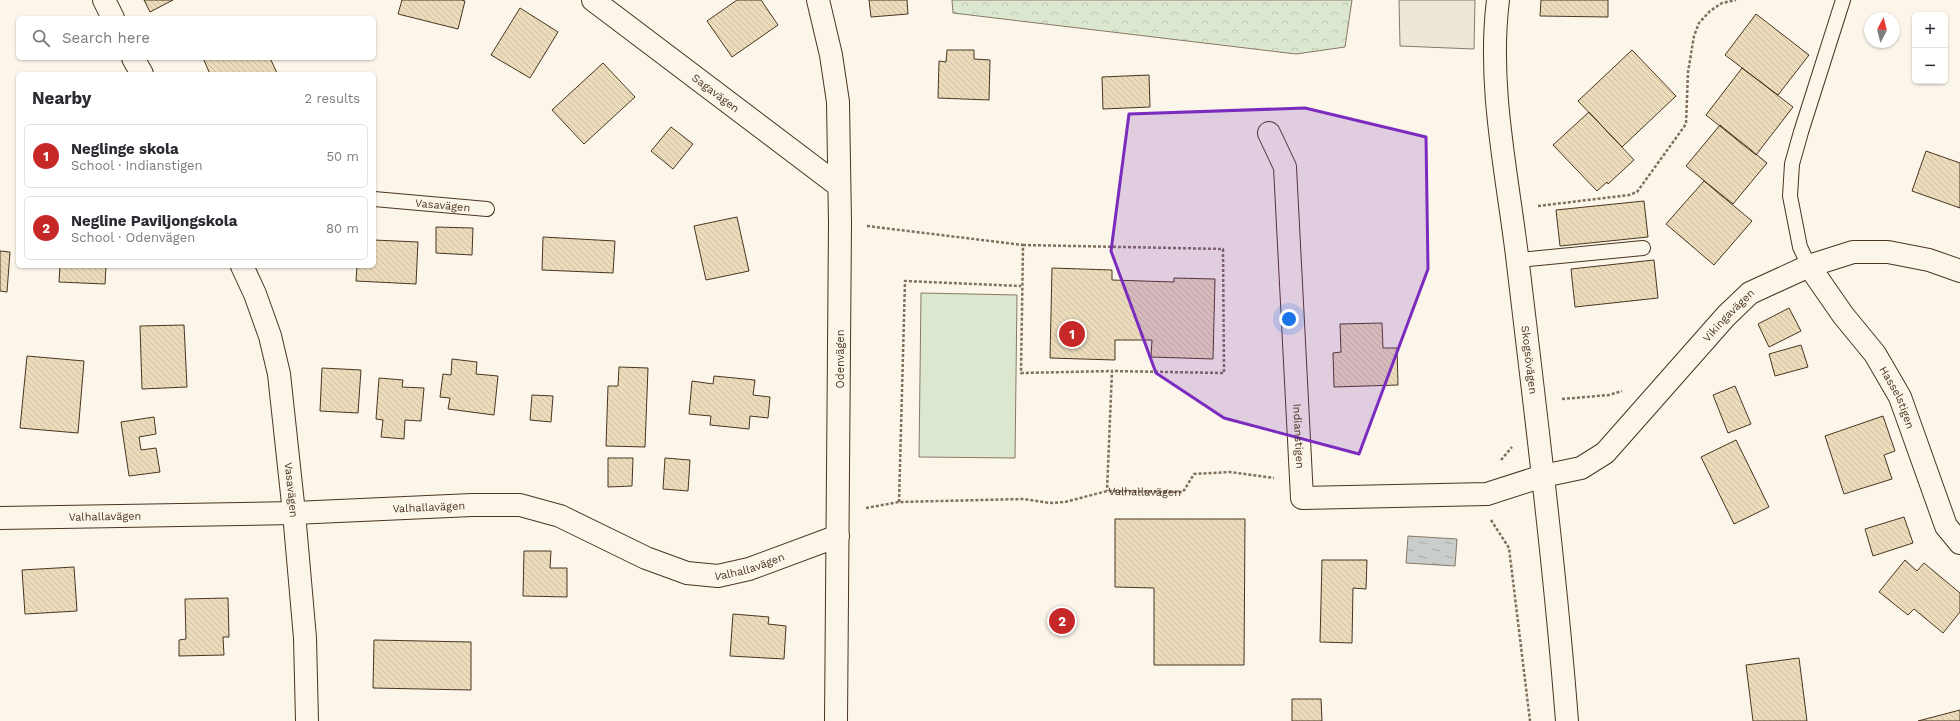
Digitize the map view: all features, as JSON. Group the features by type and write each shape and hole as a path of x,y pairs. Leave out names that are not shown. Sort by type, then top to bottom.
{"street":[{"path":"104,0 111,16"},
{"name":"Sagavägen","path":"593,0 839,186"},
{"name":"Odenvägen","path":"818,0 831,55 838,102 840,223 836,721"},
{"name":"Skogsövägen","path":"1498,0 1494,30 1495,93 1518,260 1543,476 1567,721"},
{"path":"134,60 141,72"},
{"name":"Indianstigen","path":"1269,133 1285,167 1302,498 1487,494 1543,476"},
{"name":"Vikingavägen","path":"1543,476 1581,468 1605,453 1726,316 1750,293 1810,266 1853,252 1888,252 1929,260 1960,271"},
{"name":"Hasselstigen","path":"1810,266 1843,315 1875,354 1900,397 1946,526 1960,543"},
{"name":"Vasavägen","path":"243,268 255,294 270,336 279,374 294,513 305,638 307,721"},
{"name":"Valhallavägen","path":"0,518 294,513 472,505 520,505 560,516 646,558 687,573 718,576 749,569 838,536"}],"lane":[{"path":"1810,266 1800,247 1790,196 1792,164 1843,0"},
{"name":"Vasavägen","path":"376,199 487,209"},
{"path":"1518,260 1643,248"}],"path":[{"path":"1530,207 1629,195 1637,192 1686,124 1688,72 1694,36 1700,23 1710,11 1722,3 1736,0"},
{"path":"840,223 1023,245 1223,249 1224,373 1021,373 1021,286 1023,245"},
{"path":"899,502 905,282 1021,286"},
{"path":"1107,491 1112,372"},
{"path":"1513,445 1487,479 1487,494 1490,519 1509,548 1530,721"},
{"name":"Valhallavägen","path":"866,508 899,502 1024,499 1050,503 1066,502 1107,491 1183,492 1194,474 1223,473 1276,478 1278,483"}],"highlighted area":[{"path":"1305,108 1426,137 1428,269 1359,454 1224,418 1156,373 1111,251 1129,114"}],"green space":[{"path":"952,0 1352,0 1345,47 1296,54 953,13"},
{"path":"921,293 1017,295 1015,458 919,457"}],"shaded area":[{"path":"1399,0 1475,0 1474,49 1400,46"}],"water":[{"path":"1408,536 1457,539 1455,566 1406,563"}],"building":[{"path":"144,0 173,0 150,12"},
{"path":"402,0 465,1 458,29 398,14"},
{"path":"737,0 761,0 778,25 732,57 707,21"},
{"path":"869,0 907,0 908,14 871,17"},
{"path":"1541,0 1608,0 1608,17 1540,16"},
{"path":"520,8 558,32 530,78 491,55"},
{"path":"1756,14 1809,55 1778,95 1725,55"},
{"path":"947,50 974,50 974,59 990,60 989,100 938,98 939,61 946,62"},
{"path":"1632,50 1676,96 1622,147 1578,101"},
{"path":"204,60 271,60 277,72 209,72"},
{"path":"603,63 635,97 584,144 552,110"},
{"path":"1742,68 1793,107 1756,155 1706,115"},
{"path":"1149,75 1150,107 1103,109 1102,77"},
{"path":"1589,112 1634,160 1608,184 1607,182 1597,191 1553,145"},
{"path":"1720,125 1767,163 1733,204 1686,166"},
{"path":"671,127 693,144 673,169 651,151"},
{"path":"1926,151 1960,163 1960,208 1912,191"},
{"path":"1704,181 1752,221 1714,265 1666,224"},
{"path":"1644,201 1648,237 1560,246 1556,210"},
{"path":"737,217 749,271 706,280 694,226"},
{"path":"436,227 473,228 472,255 436,253"},
{"path":"543,237 615,241 613,273 542,270"},
{"path":"376,240 418,242 416,284 356,281 357,268 376,268"},
{"path":"0,251 10,252 7,292 0,291"},
{"path":"1654,260 1658,298 1575,307 1571,269"},
{"path":"60,268 106,268 105,284 59,282"},
{"path":"1052,268 1112,270 1112,280 1174,282 1174,278 1215,279 1213,359 1151,357 1152,340 1115,340 1115,360 1050,358"},
{"path":"1789,308 1801,331 1769,347 1758,324"},
{"path":"1382,323 1383,348 1397,348 1398,385 1334,387 1333,353 1341,352 1340,324"},
{"path":"184,325 187,387 142,389 140,326"},
{"path":"1801,345 1808,367 1775,376 1769,354"},
{"path":"27,356 84,361 78,433 20,428"},
{"path":"452,359 477,362 476,374 498,376 494,415 448,409 450,398 440,397 443,374 451,375"},
{"path":"619,367 648,368 645,447 606,446 608,386 618,386"},
{"path":"322,368 361,370 358,413 320,411"},
{"path":"714,376 755,380 753,395 770,397 768,418 750,416 749,429 710,425 711,416 689,414 692,381 713,384"},
{"path":"379,378 403,380 402,387 424,388 421,421 405,420 404,439 381,437 383,420 376,419"},
{"path":"1735,386 1751,424 1728,433 1713,395"},
{"path":"532,395 553,396 551,422 530,420"},
{"path":"1883,416 1895,451 1884,455 1892,479 1844,494 1825,436"},
{"path":"154,417 156,434 139,437 141,450 156,448 160,472 129,476 121,422"},
{"path":"1736,440 1769,507 1734,524 1701,457"},
{"path":"608,458 633,458 632,486 608,487"},
{"path":"665,458 690,460 688,491 663,489"},
{"path":"1904,517 1913,543 1873,556 1865,529"},
{"path":"1115,519 1245,519 1244,665 1154,665 1154,588 1115,587"},
{"path":"524,551 551,551 550,568 567,568 567,597 523,596"},
{"path":"1322,560 1367,560 1366,589 1353,588 1352,643 1320,642"},
{"path":"1905,560 1917,571 1924,563 1960,593 1960,612 1943,633 1914,609 1908,615 1879,592"},
{"path":"74,567 77,611 25,614 22,570"},
{"path":"228,598 229,637 223,637 224,655 179,656 179,640 186,639 185,599"},
{"path":"733,614 769,617 768,624 786,626 784,659 730,656"},
{"path":"374,640 471,642 471,690 373,688"},
{"path":"1799,658 1807,721 1753,721 1746,665"},
{"path":"1292,699 1321,699 1322,721 1292,721"},
{"path":"1960,710 1960,721 1918,721"}],"place":[{"name":"Neglinge skola","path":"1072,334"},
{"name":"Negline Paviljongskola","path":"1062,621"}]}
